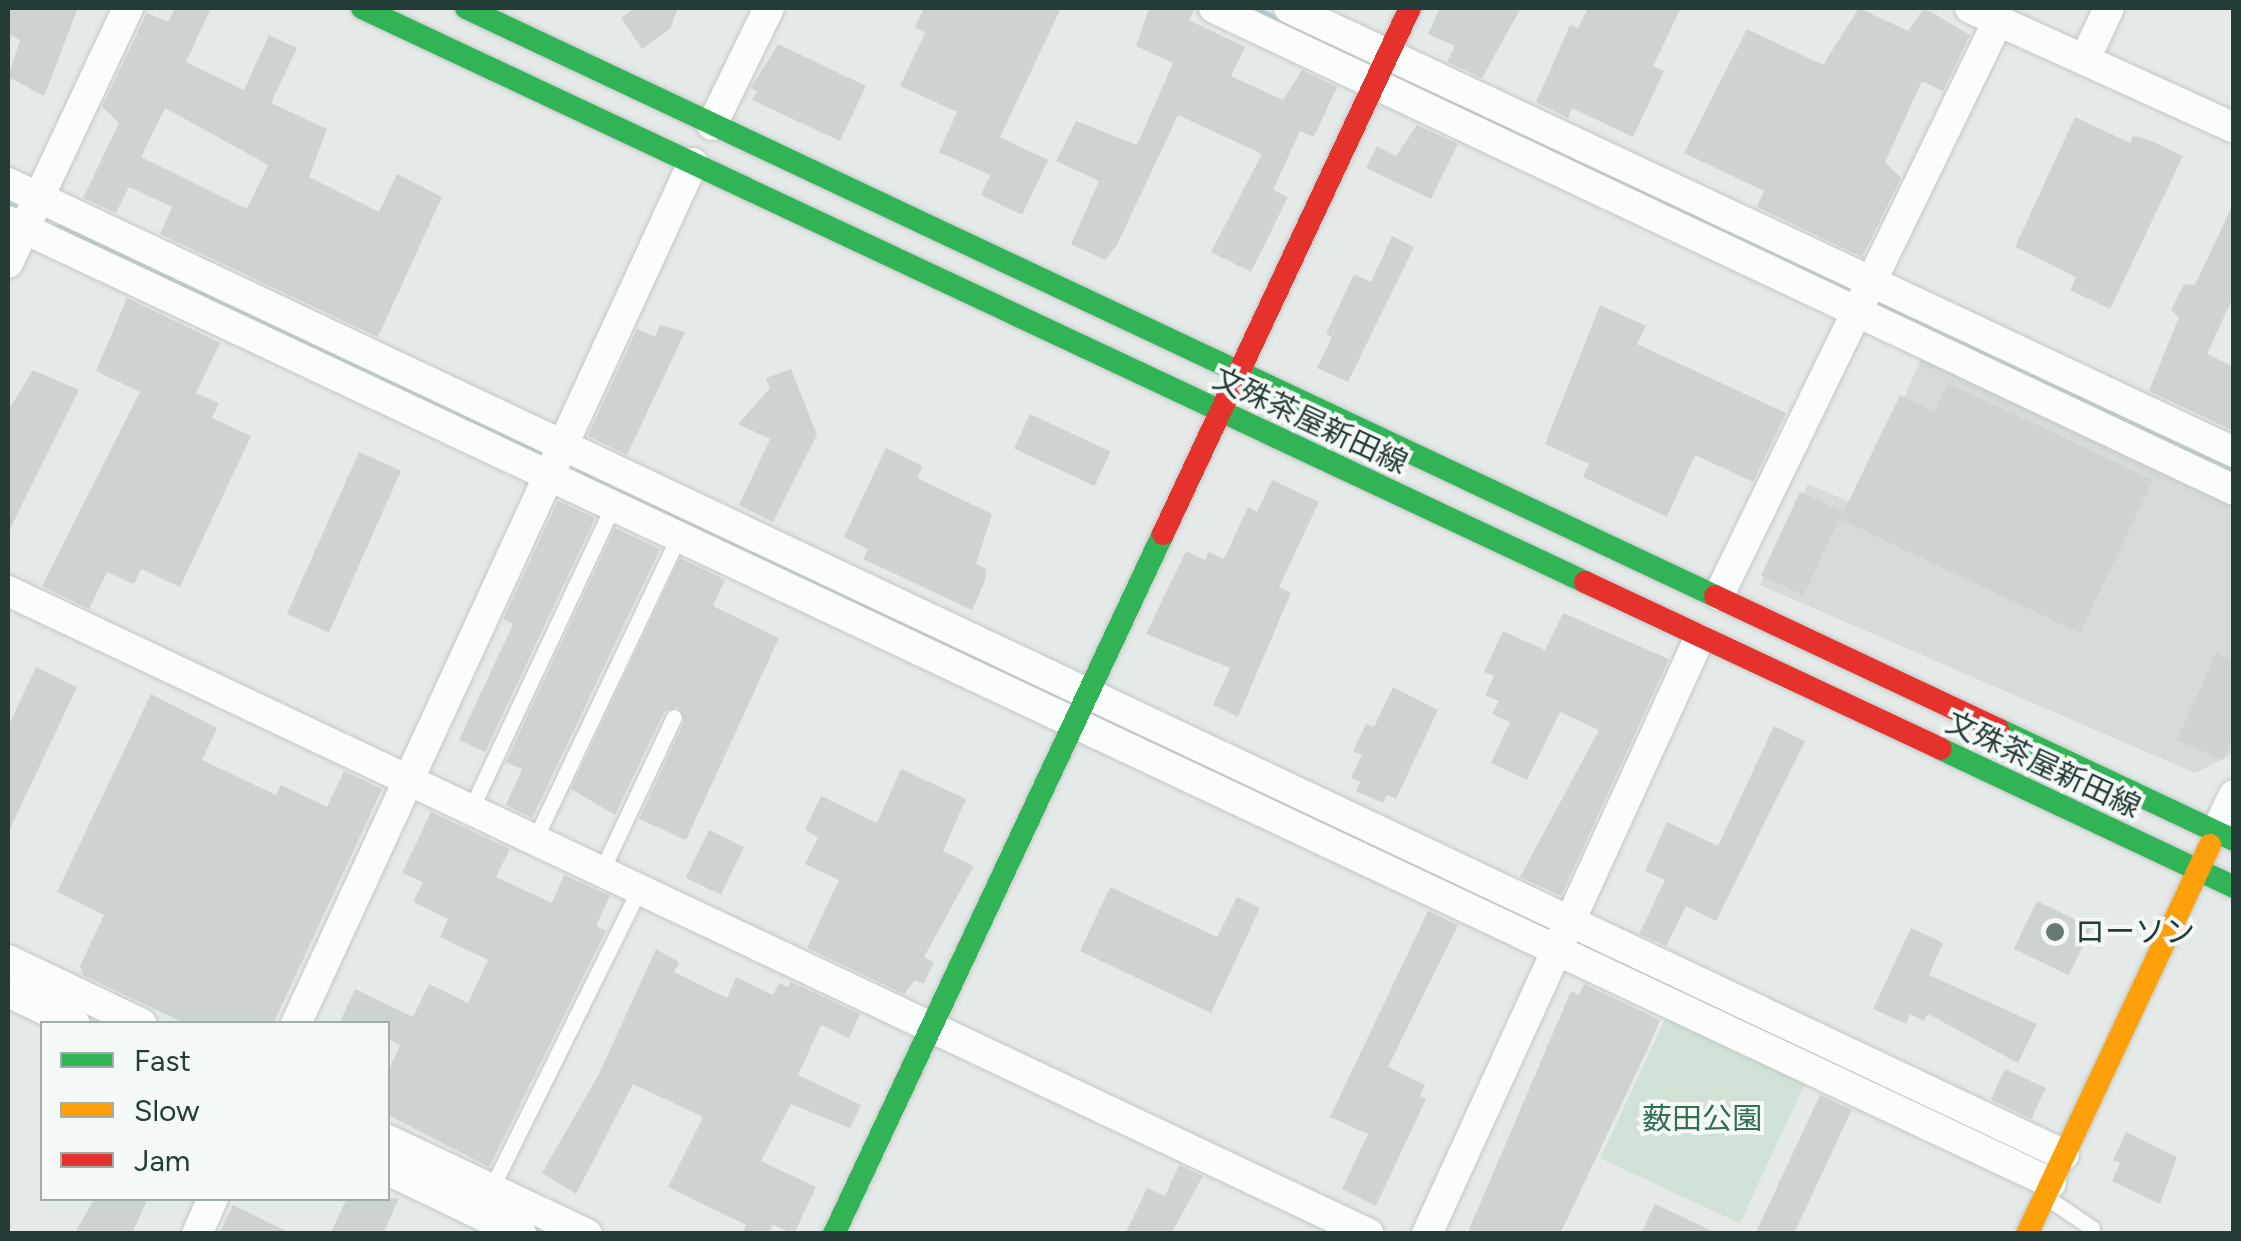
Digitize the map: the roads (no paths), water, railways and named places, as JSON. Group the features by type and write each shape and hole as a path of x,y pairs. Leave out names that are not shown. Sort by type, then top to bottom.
{"main road":[{"name":"文殊茶屋新田線","path":"362,8 2234,887"},
{"name":"文殊茶屋新田線","path":"466,8 2225,836"},
{"path":"834,1234 1235,370 1410,8"},
{"path":"2027,1234 2199,871 2225,836"}],"street":[{"path":"8,263 16,225 38,197 128,8"},
{"path":"712,125 769,8"},
{"path":"1214,8 2234,490"},
{"path":"1289,8 2234,452"},
{"path":"1970,8 2234,128"},
{"path":"2085,59 2109,8"},
{"path":"1719,595 1998,21"},
{"path":"297,1021 693,164"},
{"path":"8,183 556,461 614,504 1080,706"},
{"path":"16,225 556,461 1080,706 1565,938 2048,1190"},
{"path":"8,591 1369,1234"},
{"path":"1427,1234 1700,639"},
{"path":"2225,836 2234,795"},
{"path":"1565,938 2064,1155"},
{"path":"8,960 136,1021"},
{"path":"8,992 68,1021"},
{"path":"390,1141 587,1234"},
{"path":"390,1171 521,1234"},
{"path":"197,1234 213,1201"}],"lane":[{"path":"470,811 614,504"},
{"path":"534,841 679,535"},
{"path":"601,872 674,717"},
{"path":"491,1188 639,890"},
{"path":"2048,1190 2092,1228 2090,1234"}],"waterway":[{"path":"1250,8 1354,57"},
{"path":"1411,84 1855,293"},
{"path":"61,226 537,451"},
{"path":"1876,303 2234,471"},
{"path":"580,472 1055,696"},
{"path":"1108,721 1542,925"},
{"path":"1590,948 1742,1019"}],"place":[{"name":"ローソン","path":"2055,932"}],"park label":[{"name":"薮田公園","path":"1702,1119"}]}
